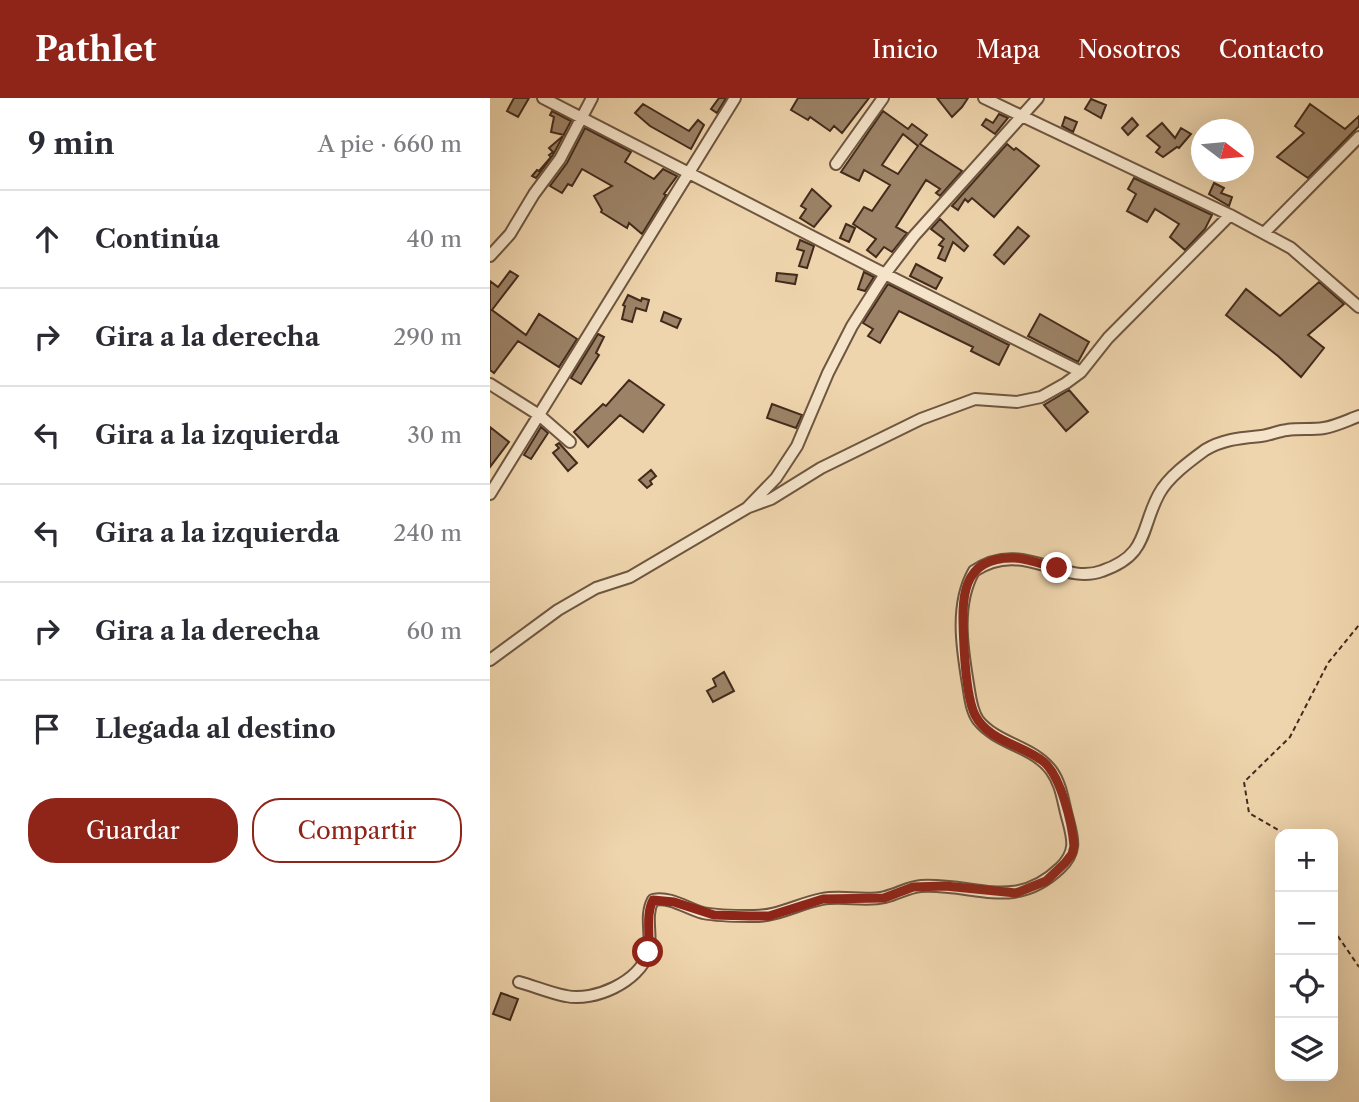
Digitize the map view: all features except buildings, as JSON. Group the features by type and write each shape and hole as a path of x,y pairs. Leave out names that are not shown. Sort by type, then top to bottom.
{"street":[{"path":"543,98 1081,372"},
{"path":"490,256 510,234 534,194 560,159 592,98"},
{"path":"490,494 735,98"},
{"path":"836,164 883,98"},
{"path":"984,98 1264,233 1298,253 1359,307"},
{"path":"747,508 776,478 797,446 840,350 885,274 930,217 1038,98"},
{"path":"1264,233 1356,145"},
{"path":"490,660 558,610 596,588 630,577 747,508 771,499 821,468 921,419 975,399 1017,402 1041,397 1066,383 1081,372 1108,338 1230,215"},
{"path":"490,384 540,415 570,442"},
{"path":"519,982 568,997 595,995 631,977 640,969 648,952 648,916 650,905 657,899 714,915 769,916 823,899 884,898 913,887 945,886 1016,893 1046,881 1072,854 1073,836 1062,792 1051,769 1030,753 993,734 982,725 973,711 962,628 965,592 974,571 993,562 1017,558 1082,573 1100,572 1123,562 1131,555 1145,534 1159,493 1175,476 1212,446 1235,437 1325,428 1359,416"}],"path":[{"path":"1277,829 1249,813 1244,782 1290,737 1328,663 1359,625"},
{"path":"1338,936 1359,967"}],"route":[{"path":"648,952 648,916 650,905 657,899 714,915 769,916 823,899 884,898 913,887 945,886 1016,893 1046,881 1065,863 1074,846 1062,792 1051,769 1042,761 993,734 976,717 965,665 962,616 968,581 981,566 1017,558 1057,568"}]}
